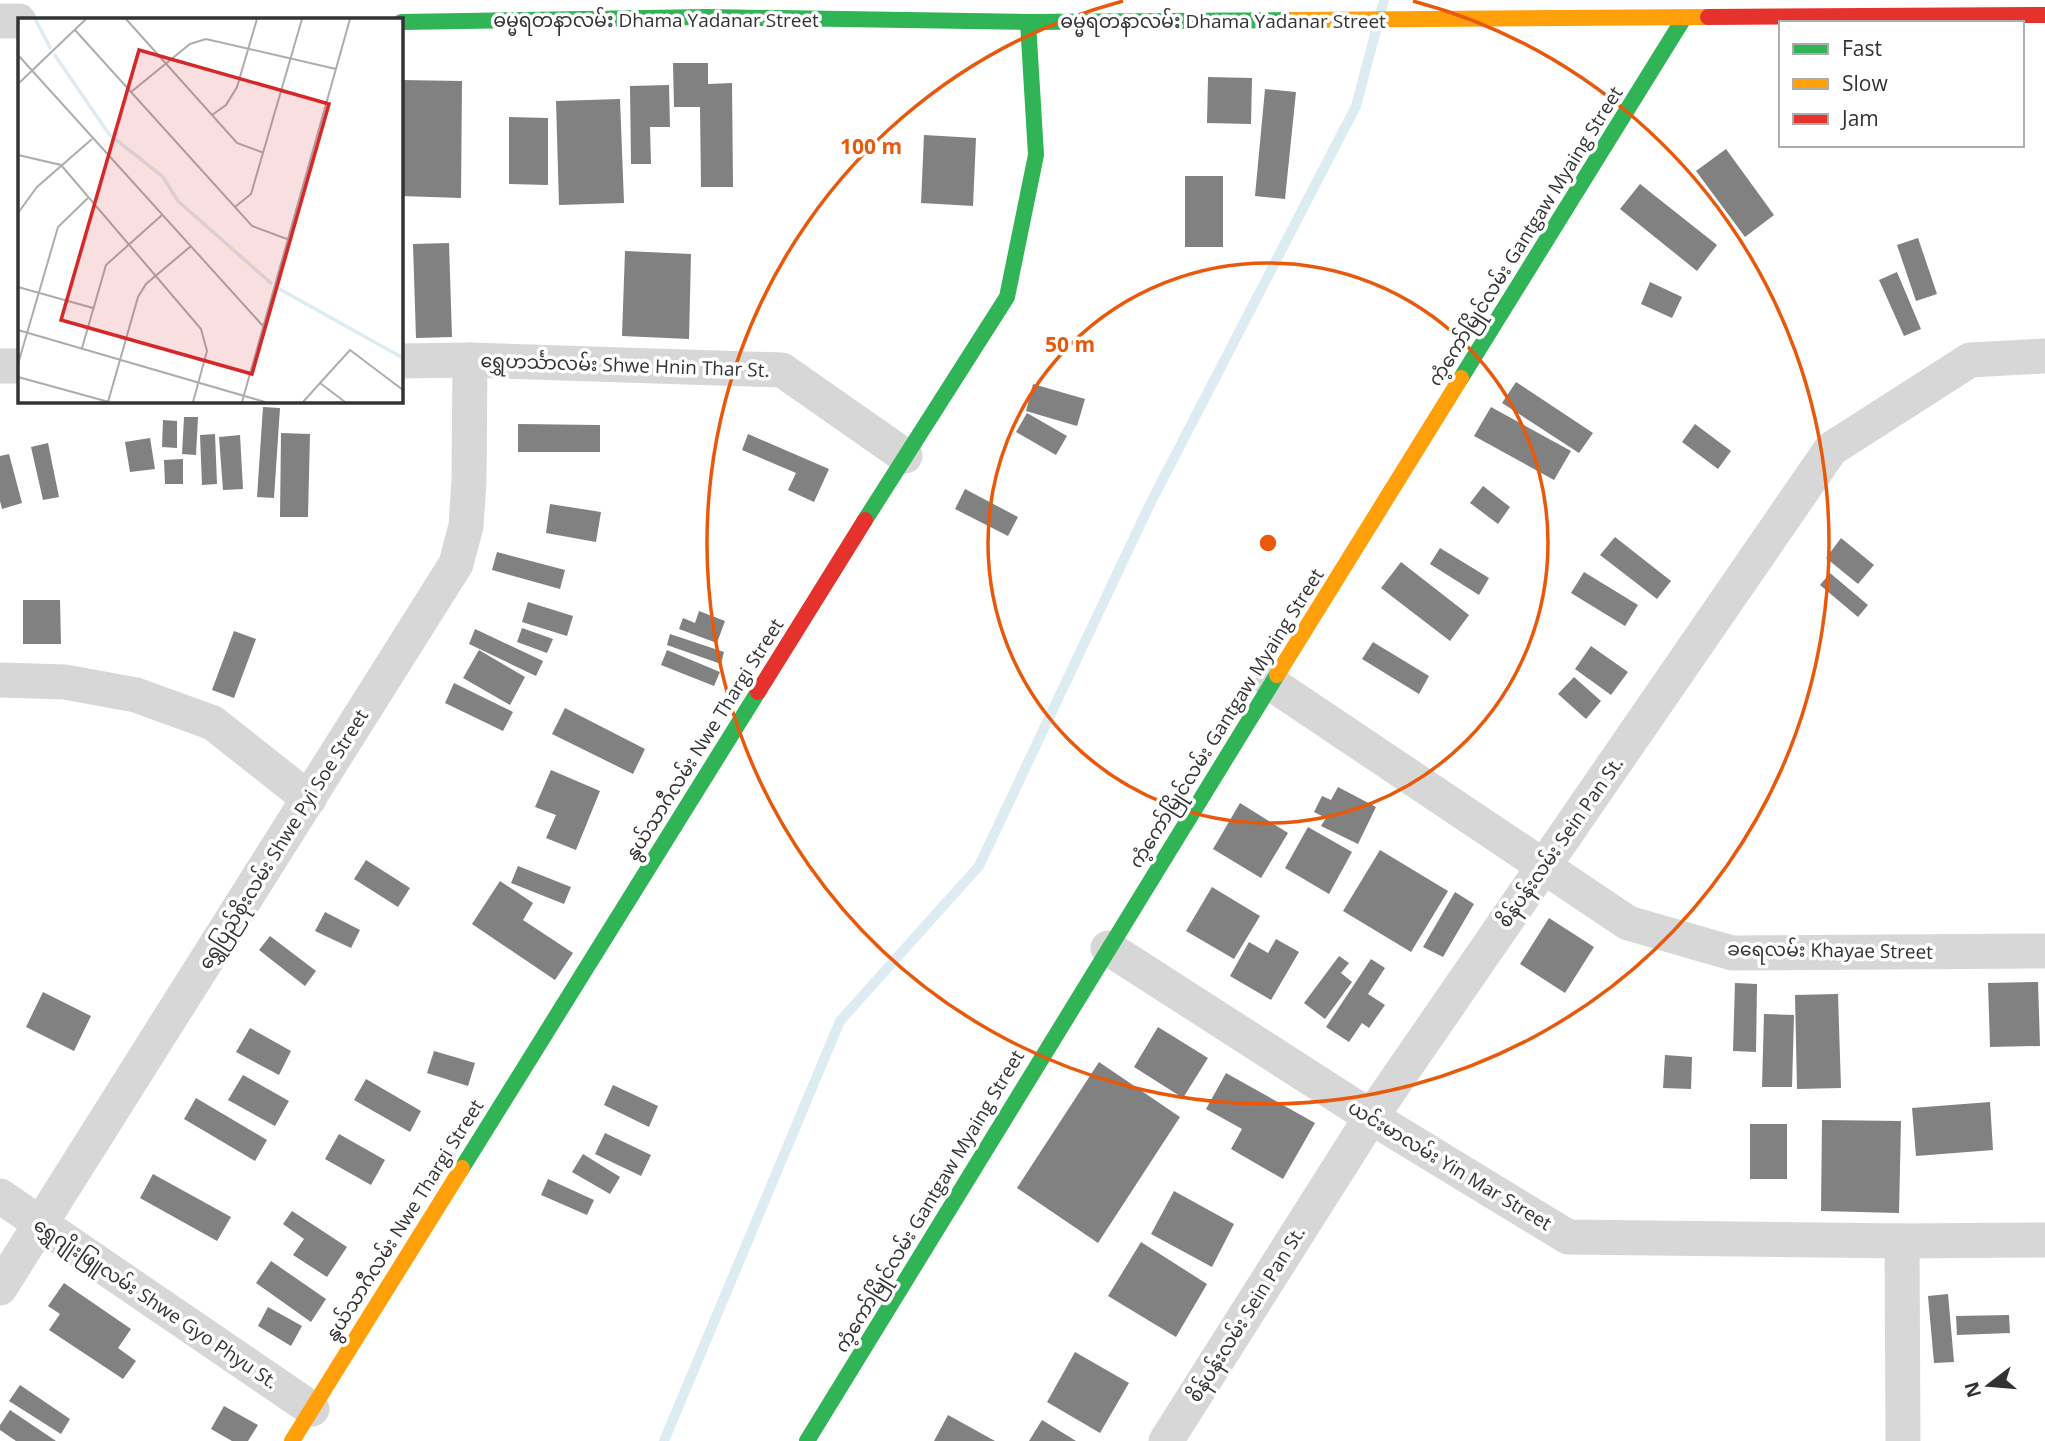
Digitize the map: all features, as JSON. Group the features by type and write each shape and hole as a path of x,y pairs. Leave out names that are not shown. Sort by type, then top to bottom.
{"street":[{"name":"ဓမ္မရတနာလမ်း Dhama Yadanar Street","path":"402,23 706,17 1028,22 2045,15"},
{"name":"ကံ့ကော်မြိုင်လမ်း Gantgaw Myaing Street","path":"807,1441 1108,948 1684,18"},
{"path":"0,20 18,21"},
{"name":"နွယ်သာဂီလမ်း Nwe Thargi Street","path":"292,1441 1007,296 1036,155 1028,22"},
{"name":"စိန်ပန်းလမ်း Sein Pan St.","path":"1166,1441 1371,1117 1831,449 1970,360 2045,356"},
{"name":"ရွှေဟင်္သာလမ်း Shwe Hnin Thar St.","path":"402,361 470,360 782,370 905,456"},
{"name":"ရွှေပြည်စိုးလမ်း Shwe Pyi Soe Street","path":"0,1288 456,565 466,526 468,503 470,360"},
{"path":"0,366 18,366"},
{"path":"0,680 65,682 136,695 213,723 309,799"},
{"name":"ခရေလမ်း Khayae Street","path":"1272,684 1628,923 1732,953 2045,951"},
{"name":"ယင်းမာလမ်း Yin Mar Street","path":"1108,948 1371,1117 1568,1237 2045,1240"},
{"name":"ရွှေဂျိုးဖြူလမ်း Shwe Gyo Phyu St.","path":"0,1196 312,1409"},
{"path":"1902,1241 1903,1441"}],"building":[{"path":"673,63 708,63 708,84 732,83 733,187 701,187 700,107 674,107"},
{"path":"1208,77 1252,78 1251,124 1207,123"},
{"path":"402,80 462,81 461,198 402,196"},
{"path":"669,85 670,127 650,127 651,164 631,164 630,86"},
{"path":"1265,89 1296,92 1285,199 1255,196"},
{"path":"620,99 624,203 559,205 556,101"},
{"path":"509,117 548,118 548,185 509,184"},
{"path":"924,135 976,138 973,206 921,203"},
{"path":"1726,149 1774,215 1745,237 1696,171"},
{"path":"1185,176 1223,176 1223,247 1185,247"},
{"path":"1640,184 1717,245 1697,271 1620,209"},
{"path":"1918,238 1937,294 1916,301 1897,245"},
{"path":"449,243 452,337 416,338 413,244"},
{"path":"625,251 691,254 689,339 622,336"},
{"path":"1897,272 1921,329 1904,336 1879,280"},
{"path":"1650,282 1682,297 1672,318 1641,304"},
{"path":"1516,382 1593,433 1579,453 1502,403"},
{"path":"1033,384 1085,399 1077,426 1026,411"},
{"path":"263,407 280,408 274,498 257,497"},
{"path":"1491,407 1571,451 1554,480 1474,436"},
{"path":"1027,413 1067,436 1056,455 1016,432"},
{"path":"184,417 198,417 196,455 182,454"},
{"path":"163,420 177,421 177,448 162,447"},
{"path":"518,424 600,425 600,452 518,452"},
{"path":"1695,424 1731,451 1718,469 1682,442"},
{"path":"281,433 310,434 308,517 280,517"},
{"path":"215,434 217,484 202,485 200,435"},
{"path":"748,434 829,469 814,502 788,490 796,473 742,450"},
{"path":"240,435 243,489 223,490 219,437"},
{"path":"150,438 155,469 130,472 125,442"},
{"path":"48,443 59,497 43,500 31,447"},
{"path":"9,454 22,503 2,509 0,456"},
{"path":"183,459 183,484 165,484 164,460"},
{"path":"1483,486 1510,507 1498,524 1470,503"},
{"path":"965,489 1018,517 1008,536 955,509"},
{"path":"550,504 601,512 596,542 546,533"},
{"path":"1615,537 1671,581 1657,599 1600,555"},
{"path":"1841,538 1874,565 1858,584 1826,558"},
{"path":"1440,548 1489,578 1479,595 1430,564"},
{"path":"497,552 565,570 560,589 492,570"},
{"path":"1401,562 1469,615 1450,641 1381,588"},
{"path":"1584,572 1638,605 1625,626 1571,593"},
{"path":"1830,573 1868,605 1858,617 1820,585"},
{"path":"23,600 60,600 61,644 23,644"},
{"path":"528,602 573,616 567,636 522,622"},
{"path":"699,611 725,621 717,643 679,629 683,618 695,623"},
{"path":"522,628 553,639 547,653 517,642"},
{"path":"475,629 543,661 536,676 469,644"},
{"path":"234,631 256,639 234,698 212,690"},
{"path":"670,634 724,652 721,664 667,645"},
{"path":"1373,642 1429,676 1419,694 1362,659"},
{"path":"1591,646 1628,672 1611,695 1575,669"},
{"path":"479,650 525,677 510,705 463,678"},
{"path":"667,650 720,672 714,686 661,665"},
{"path":"1574,677 1601,701 1586,719 1558,694"},
{"path":"454,683 513,712 503,731 445,703"},
{"path":"565,708 645,749 633,774 552,734"},
{"path":"551,770 600,791 576,850 546,838 556,815 535,807"},
{"path":"1338,787 1376,807 1358,844 1321,826 1326,818 1314,812 1322,796 1331,800"},
{"path":"1240,803 1288,833 1261,878 1213,849"},
{"path":"1308,827 1352,852 1329,894 1285,868"},
{"path":"1380,850 1448,891 1411,952 1343,911"},
{"path":"366,860 410,888 398,907 354,879"},
{"path":"518,866 571,887 564,904 511,883"},
{"path":"500,881 533,903 523,920 573,953 555,980 472,924"},
{"path":"1212,887 1260,916 1234,959 1186,931"},
{"path":"1455,892 1474,904 1443,957 1423,947"},
{"path":"325,912 360,930 351,948 315,931"},
{"path":"1549,918 1594,947 1565,993 1520,964"},
{"path":"270,936 316,971 305,986 259,950"},
{"path":"1276,939 1299,952 1271,1000 1230,976 1249,942 1268,953"},
{"path":"1339,956 1349,963 1341,973 1352,982 1325,1019 1304,1003"},
{"path":"1371,959 1385,968 1368,994 1385,1005 1369,1028 1362,1023 1349,1042 1326,1027"},
{"path":"2038,982 2040,1046 1990,1047 1988,983"},
{"path":"1735,983 1757,984 1756,1052 1733,1051"},
{"path":"43,992 91,1016 74,1051 26,1027"},
{"path":"1838,994 1841,1088 1797,1089 1795,995"},
{"path":"1764,1014 1794,1015 1792,1087 1762,1087"},
{"path":"1158,1027 1208,1058 1183,1098 1134,1067"},
{"path":"250,1028 291,1051 279,1075 236,1052"},
{"path":"434,1051 475,1063 468,1086 427,1073"},
{"path":"1665,1055 1692,1057 1691,1089 1663,1088"},
{"path":"1099,1062 1180,1117 1098,1243 1017,1188"},
{"path":"1226,1073 1315,1123 1283,1179 1231,1149 1242,1129 1206,1109"},
{"path":"243,1075 289,1101 275,1126 228,1100"},
{"path":"366,1079 421,1111 410,1132 354,1100"},
{"path":"613,1085 658,1106 649,1127 604,1105"},
{"path":"196,1098 267,1140 255,1161 184,1119"},
{"path":"1990,1102 1993,1150 1916,1156 1912,1108"},
{"path":"1822,1120 1901,1121 1899,1213 1821,1211"},
{"path":"1750,1124 1787,1124 1787,1179 1750,1179"},
{"path":"605,1133 651,1155 641,1176 595,1154"},
{"path":"339,1134 385,1160 371,1185 325,1159"},
{"path":"583,1154 620,1177 610,1194 572,1172"},
{"path":"153,1174 231,1217 217,1241 140,1198"},
{"path":"548,1179 594,1200 587,1215 541,1195"},
{"path":"1174,1191 1234,1224 1212,1267 1151,1234"},
{"path":"292,1211 347,1247 327,1277 293,1255 304,1239 283,1224"},
{"path":"1141,1242 1207,1284 1176,1337 1108,1296"},
{"path":"271,1261 326,1299 311,1322 256,1283"},
{"path":"64,1283 131,1329 118,1348 136,1361 123,1379 49,1330 60,1314 48,1306"},
{"path":"1948,1294 1954,1362 1934,1363 1928,1296"},
{"path":"268,1307 302,1326 291,1346 258,1326"},
{"path":"2009,1315 2010,1333 1957,1335 1956,1316"},
{"path":"1075,1352 1129,1383 1100,1433 1047,1402"},
{"path":"20,1385 70,1419 61,1434 9,1401"},
{"path":"224,1406 258,1425 248,1441 232,1441 211,1429"},
{"path":"10,1410 56,1441 16,1441 0,1430 0,1425"},
{"path":"948,1415 995,1441 934,1441"},
{"path":"1042,1420 1076,1441 1029,1441"}],"waterway":[{"path":"664,1441 840,1021 979,866 1150,504 1356,106 1384,0"}],"traffic: fast":[{"path":"402,22 706,17 1028,22 1292,20"},
{"path":"1461,378 1684,18"},
{"path":"865,520 1007,297 1036,155 1028,22"},
{"path":"807,1441 1277,675"},
{"path":"462,1168 758,692"}],"traffic: slow":[{"path":"1292,20 1708,17"},
{"path":"1277,675 1461,378"},
{"path":"292,1441 462,1168"}],"traffic: jam":[{"path":"1708,17 2045,15"},
{"path":"758,692 865,520"}]}
